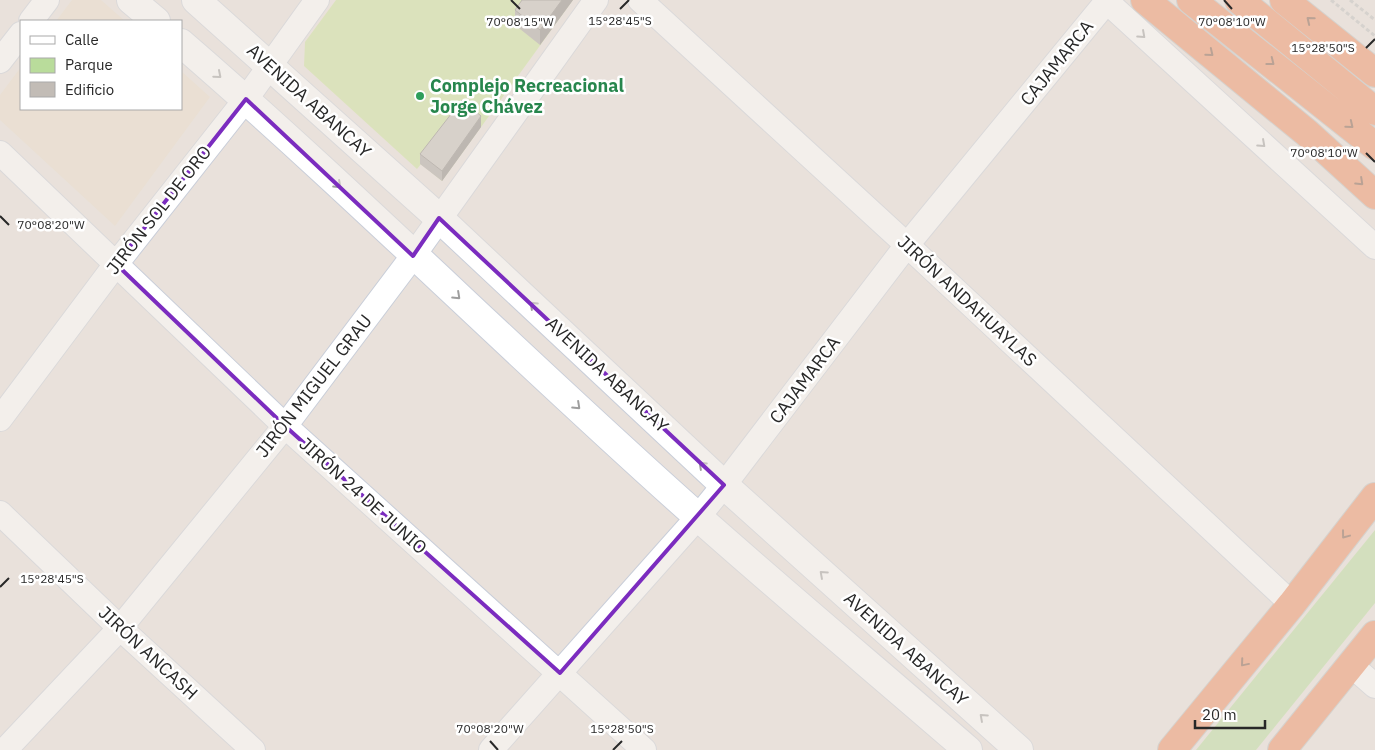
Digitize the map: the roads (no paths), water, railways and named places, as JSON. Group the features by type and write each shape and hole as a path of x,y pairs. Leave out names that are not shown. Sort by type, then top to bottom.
{"highway":[{"path":"1145,0 1307,133 1375,195"},
{"path":"1191,0 1375,146"},
{"path":"1239,0 1375,111"},
{"path":"1284,0 1375,73"},
{"path":"1172,750 1292,604 1375,497"},
{"path":"1282,750 1375,635"}],"street":[{"path":"32,20 47,0"},
{"path":"131,0 155,20"},
{"name":"AVENIDA ABANCAY","path":"196,0 440,218 724,485 1019,750"},
{"name":"JIRÓN SOL DE ORO","path":"0,419 116,264 246,99 317,0"},
{"name":"JIRÓN MIGUEL GRAU","path":"5,750 120,628 285,426 413,256 596,0"},
{"name":"JIRÓN ANDAHUAYLAS","path":"640,0 908,245 1292,604"},
{"path":"1106,1 1375,247"},
{"name":"CAJAMARCA","path":"491,750 698,517 908,245 1106,1"},
{"path":"0,62 20,35"},
{"name":"AVENIDA ABANCAY","path":"182,44 246,99 413,256 698,517 968,750"},
{"name":"JIRÓN 24 DE JUNIO","path":"0,153 285,426 644,750"},
{"name":"JIRÓN ANCASH","path":"0,513 120,628 253,750"},
{"path":"1351,665 1375,686"}],"place":[{"name":"Complejo Recreacional Jorge Chávez","path":"420,96"}]}
